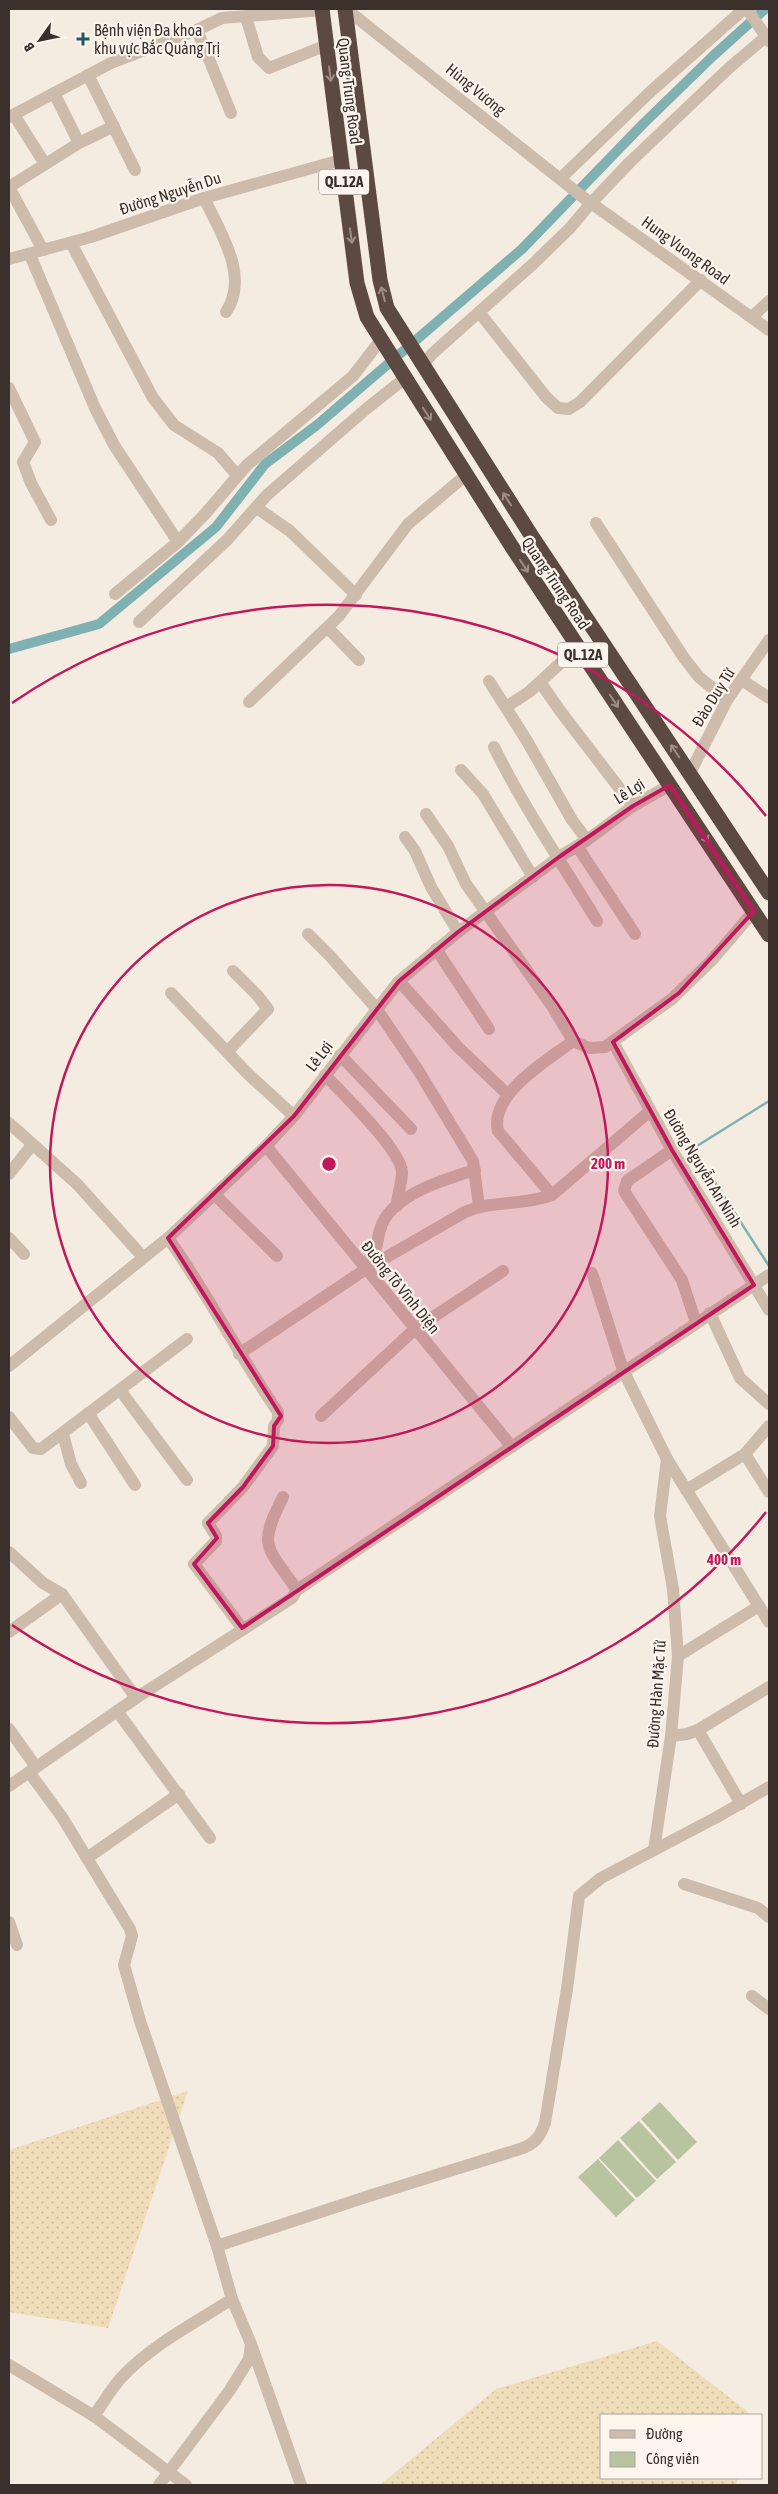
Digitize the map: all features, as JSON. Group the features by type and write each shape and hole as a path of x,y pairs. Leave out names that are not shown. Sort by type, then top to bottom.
{"highway":[{"path":"322,9 338,9"},
{"name":"Quang Trung Road","path":"322,9 357,283 367,317 383,345"},
{"name":"Quang Trung Road","path":"345,9 369,205 380,280 387,308 404,338 531,535 769,893"},
{"path":"347,207 369,205"},
{"name":"QL.12A","path":"383,345 402,376"},
{"name":"Quang Trung Road","path":"402,376 512,547 769,934"},
{"path":"512,547 531,535"},
{"path":"670,785 690,773"}],"street":[{"path":"45,164 12,116 137,51 197,30 221,13 246,17 322,9"},
{"name":"Hùng Vương","path":"345,9 588,200"},
{"path":"421,364 564,234 588,200 714,81 767,36 746,9 649,93 563,180"},
{"path":"246,17 258,57 269,68 327,45"},
{"path":"197,30 231,114"},
{"path":"88,75 135,170"},
{"path":"54,93 79,143"},
{"path":"43,250 9,187 79,143 114,126"},
{"name":"Đường Nguyễn Du","path":"9,259 71,243 204,198 341,160"},
{"path":"204,198 233,262 236,285 234,300 226,312"},
{"name":"Hung Vuong Road","path":"588,200 769,330"},
{"path":"71,243 153,398 174,425 218,453 237,475"},
{"path":"30,255 68,349 98,416 114,445 178,542"},
{"path":"478,312 546,397 558,408 569,409 580,402 701,280"},
{"path":"752,317 769,301"},
{"path":"115,594 178,542 205,514 237,475 279,436 353,376 383,345"},
{"path":"139,622 227,540 267,495 402,376"},
{"path":"9,388 35,442 24,462 31,483 51,520"},
{"path":"249,702 328,628 356,595 408,524 466,475"},
{"path":"257,508 290,531 356,595"},
{"path":"596,523 692,669 727,700"},
{"path":"328,628 359,660"},
{"name":"Đào Duy Từ","path":"690,773 727,700 769,640"},
{"path":"506,708 540,682 578,647"},
{"path":"742,680 769,698"},
{"path":"489,681 572,820 582,843 636,934"},
{"path":"540,682 560,712 632,806"},
{"path":"494,748 531,817 559,857 597,921"},
{"path":"461,770 483,794 533,877"},
{"name":"Lê Lợi","path":"9,1366 168,1238 266,1146 294,1116 376,1008 399,981 436,949 559,857 582,843 632,806 670,785"},
{"path":"426,814 440,831 466,884 484,912 552,1006 573,1041 595,1049 605,1047 613,1042 672,999 689,984 754,911"},
{"path":"405,837 415,851 431,887 458,932"},
{"path":"308,934 331,956 376,1008 418,1070 467,1150 475,1170 479,1206"},
{"path":"436,949 489,1029"},
{"path":"227,1052 268,1009 233,971"},
{"path":"399,981 458,1048 507,1094"},
{"path":"171,993 227,1052 294,1116"},
{"path":"552,1195 498,1131 497,1121 507,1094 573,1041"},
{"name":"Đường Nguyễn An Ninh","path":"613,1042 672,1150 769,1310"},
{"path":"340,1055 411,1129"},
{"path":"325,1075 368,1122 397,1159 402,1172 396,1206"},
{"path":"239,1354 364,1267 479,1206 533,1202 552,1195 650,1111"},
{"path":"9,1124 77,1184 143,1257"},
{"path":"9,1174 32,1145"},
{"name":"Đường Tô Vĩnh Diện","path":"266,1146 512,1447"},
{"path":"672,1150 627,1181 624,1191 682,1280 696,1323"},
{"path":"364,1267 375,1252 382,1224 396,1206 426,1188 475,1170"},
{"path":"215,1195 277,1256"},
{"path":"9,1238 24,1254"},
{"path":"168,1238 192,1271 239,1354 278,1412 273,1431 275,1441 244,1487 208,1523 216,1536 216,1540 194,1564 242,1628"},
{"path":"321,1416 415,1329 503,1271"},
{"path":"592,1273 623,1370 667,1459 769,1622"},
{"path":"9,1786 136,1698 242,1628 292,1598 296,1590 512,1447 623,1370 769,1275"},
{"path":"710,1313 740,1378 769,1404"},
{"path":"9,1417 36,1449 44,1447 187,1339"},
{"path":"120,1390 187,1480"},
{"path":"88,1413 135,1485"},
{"path":"686,1490 745,1454 769,1426"},
{"path":"63,1434 71,1464 81,1484"},
{"path":"745,1454 769,1492"},
{"name":"Đường Hàn Mặc Tử","path":"654,1850 671,1736 678,1656 674,1589 660,1516 667,1459"},
{"path":"283,1498 270,1524 268,1545 296,1590"},
{"path":"9,1552 42,1583 62,1594 136,1698"},
{"path":"9,1632 62,1594"},
{"path":"678,1656 759,1606"},
{"path":"671,1736 687,1734 698,1730 769,1687"},
{"path":"117,1711 210,1838"},
{"path":"9,1729 130,1929 132,1936 124,1965 140,2021 217,2246 232,2299 251,2344 301,2485"},
{"path":"698,1730 741,1804"},
{"path":"217,2246 369,2196 520,2150 534,2142 540,2137 545,2123 567,1989 579,1896 601,1878 741,1804 769,1787"},
{"path":"87,1858 179,1794"},
{"path":"684,1884 758,1908 769,1918"},
{"path":"9,1922 16,1945"},
{"path":"752,1996 769,2009"},
{"path":"94,2416 120,2378 131,2367 232,2299"},
{"path":"160,2485 237,2380 249,2359 251,2344"},
{"path":"9,2365 94,2416 186,2485"}],"highlighted area":[{"path":"670,785 754,911 679,993 613,1042 672,1150 754,1285 242,1628 194,1564 217,1538 208,1523 243,1487 273,1446 274,1426 281,1416 168,1238 294,1116 399,981 458,932 559,857 633,806"}],"sand":[{"path":"188,2091 108,2328 9,2312 9,2150"},
{"path":"657,2341 748,2412 748,2414 600,2414 600,2479 738,2479 736,2485 380,2485 496,2389"}],"green space":[{"path":"660,2102 697,2142 678,2160 641,2119"},
{"path":"639,2121 676,2162 657,2179 620,2138"},
{"path":"618,2140 656,2181 637,2198 599,2158"},
{"path":"598,2159 635,2200 616,2217 578,2177"}],"waterway":[{"path":"9,649 99,624 216,527 265,464 317,425 522,249 643,124 765,9"},
{"path":"769,1101 697,1146 696,1153 769,1266"}],"place":[{"name":"Bệnh viện Đa khoa khu vực Bắc Quảng Trị","path":"83,39"}]}
